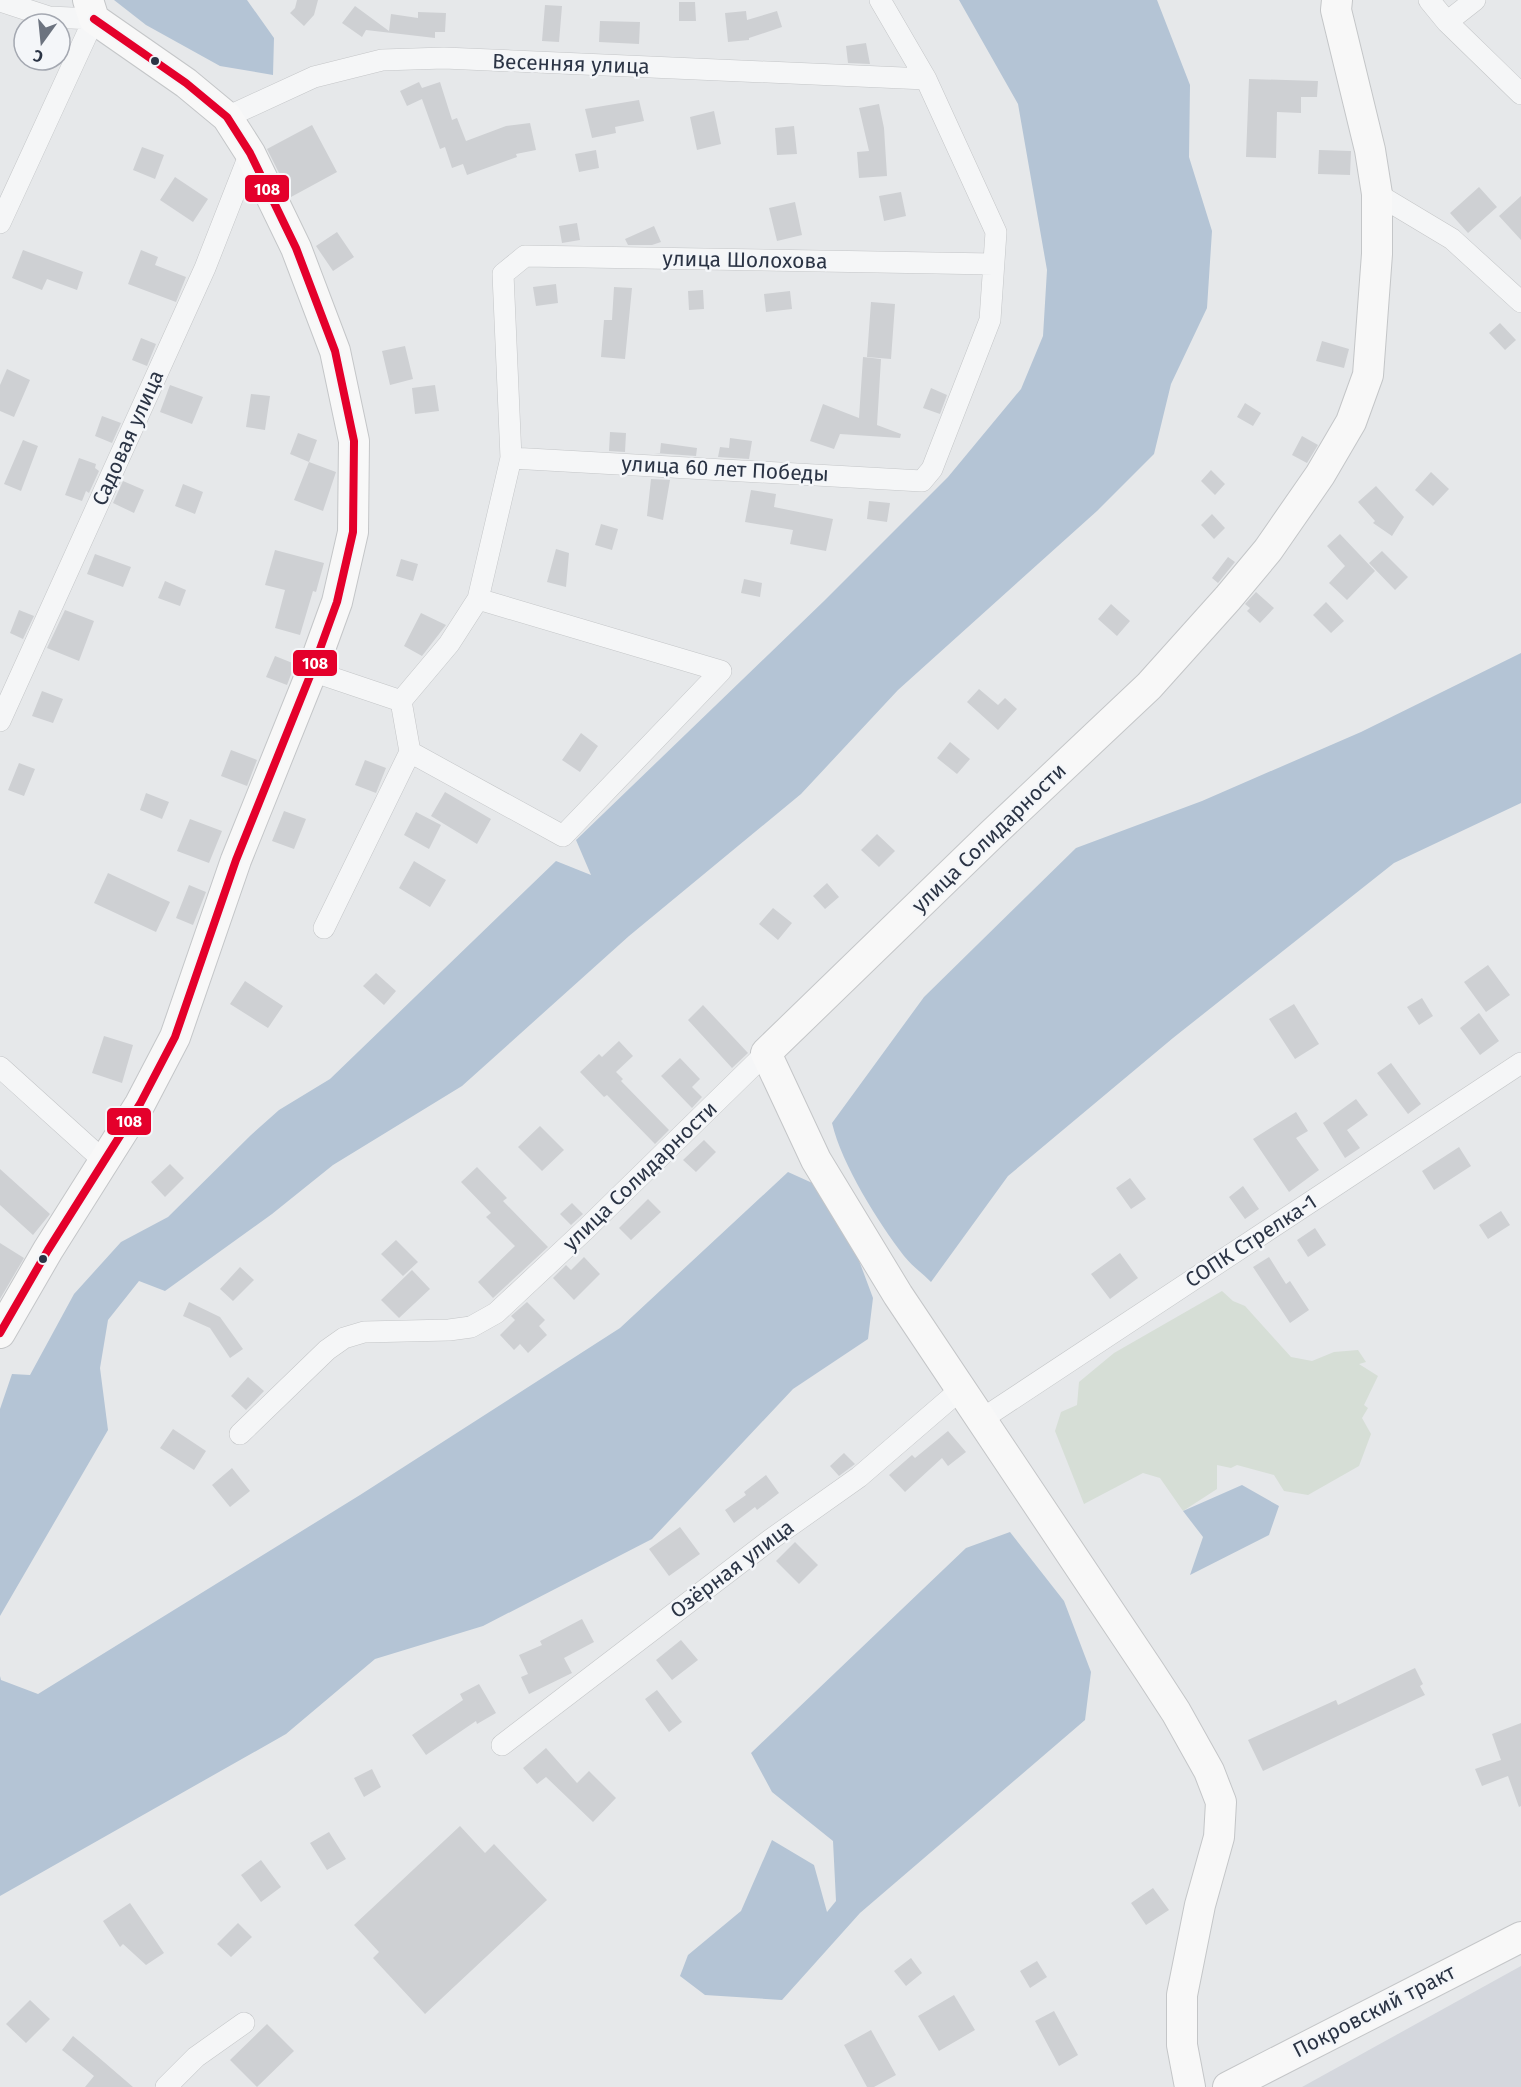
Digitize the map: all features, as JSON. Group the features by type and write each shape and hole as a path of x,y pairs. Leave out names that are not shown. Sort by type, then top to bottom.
{"street":[{"path":"880,0 926,79 996,232 993,264"},
{"name":"улица Солидарности","path":"240,1434 327,1350 344,1338 364,1332 449,1330 471,1327 496,1312 587,1228 992,834 1149,687 1268,550 1320,475 1351,422 1368,375 1377,254 1377,194 1370,150 1336,10 1337,0"},
{"path":"1429,0 1448,22 1521,94"},
{"path":"1448,22 1475,0"},
{"path":"0,1 50,17 91,9 227,117 249,153 296,248 335,351 354,441 353,532 337,602 236,860 175,1037 140,1104 48,1250 0,1333"},
{"path":"0,223 91,9"},
{"name":"Весенняя улица","path":"227,117 314,76 382,60 444,58 926,79"},
{"name":"Садовая улица","path":"0,721 205,268 249,153"},
{"path":"1377,194 1452,239 1521,302"},
{"name":"улица Шолохова","path":"512,458 503,274 525,256 993,264"},
{"name":"улица 60 лет Победы","path":"512,458 922,481 932,469 990,320 993,264"},
{"path":"401,701 450,644 478,599 512,458"},
{"path":"410,752 564,836 721,672 478,599"},
{"path":"312,670 401,701"},
{"path":"324,928 410,752 401,701"},
{"path":"766,1053 816,1160 898,1295 1176,1712 1209,1771 1221,1802 1219,1837 1200,1905 1182,1995 1182,2045 1190,2087"},
{"name":"СОПК Стрелка-1","path":"982,1419 1521,1063"},
{"path":"0,1067 104,1161"},
{"name":"Озёрная улица","path":"502,1745 770,1540 859,1477 960,1390"},
{"name":"Покровский тракт","path":"1228,2087 1521,1937"},
{"path":"166,2087 196,2057 244,2023"}],"shaded area":[{"path":"1222,1291 1233,1301 1245,1306 1291,1357 1312,1361 1334,1352 1358,1350 1366,1362 1359,1364 1378,1376 1364,1405 1368,1408 1362,1418 1371,1434 1359,1466 1308,1495 1284,1491 1274,1475 1237,1465 1231,1468 1217,1465 1217,1489 1183,1511 1160,1478 1143,1473 1084,1504 1055,1431 1061,1412 1077,1405 1079,1382 1114,1353"},
{"path":"1521,1966 1521,2087 1302,2087"}],"water":[{"path":"114,0 247,0 274,38 273,75 220,66 146,25"},
{"path":"959,0 1157,0 1190,85 1189,157 1212,231 1207,308 1171,384 1154,454 1097,511 898,690 801,794 629,936 462,1086 333,1165 272,1214 165,1291 139,1281 108,1320 100,1368 108,1430 0,1616 0,1409 12,1374 30,1375 74,1294 121,1242 168,1217 279,1110 330,1079 556,861 591,875 576,840 824,601 948,477 1021,389 1043,336 1047,270 1018,104"},
{"path":"1521,653 1521,803 1394,863 1173,1038 1008,1176 931,1282 910,1263 883,1227 862,1193 844,1157 832,1123 924,997 1076,848 1202,801 1361,732"},
{"path":"788,1172 819,1186 851,1239 873,1298 868,1339 793,1389 652,1539 483,1626 375,1659 286,1734 0,1896 0,1676 1,1680 38,1694 360,1495 620,1328"},
{"path":"1242,1485 1279,1506 1269,1535 1190,1575 1203,1537 1183,1511"},
{"path":"1010,1532 1064,1601 1091,1672 1085,1720 860,1913 782,2000 705,1995 680,1976 688,1955 741,1911 772,1840 814,1865 827,1912 836,1901 833,1841 772,1792 751,1753 966,1548"}],"building":[{"path":"297,0 318,0 314,15 304,26 290,13 295,8"},
{"path":"679,2 695,2 696,21 679,21"},
{"path":"545,5 562,6 559,42 542,41"},
{"path":"355,6 389,31 391,14 418,18 418,12 446,13 445,32 435,32 435,38 366,30 362,37 342,23"},
{"path":"746,11 747,20 777,11 782,27 749,38 749,40 728,42 725,13"},
{"path":"600,21 640,22 639,44 599,42"},
{"path":"866,43 870,64 848,63 846,46"},
{"path":"1249,79 1318,81 1317,97 1301,97 1301,113 1277,112 1276,158 1246,157"},
{"path":"419,82 422,88 440,82 452,120 457,118 466,141 506,126 530,123 536,150 516,154 517,157 467,175 463,164 452,168 445,147 440,149 422,99 407,106 400,91"},
{"path":"639,100 644,121 615,127 616,133 592,138 585,109"},
{"path":"879,104 884,128 887,176 859,178 857,152 869,151 859,108"},
{"path":"714,111 721,144 697,150 690,117"},
{"path":"312,125 337,172 291,197 267,149"},
{"path":"794,126 797,154 777,155 775,128"},
{"path":"142,147 164,155 155,179 133,170"},
{"path":"596,150 599,168 579,172 575,154"},
{"path":"1319,150 1351,151 1350,175 1318,174"},
{"path":"175,177 208,199 193,222 160,200"},
{"path":"1479,187 1497,207 1468,233 1450,213"},
{"path":"901,192 906,216 884,221 879,196"},
{"path":"1521,196 1521,240 1499,216"},
{"path":"795,202 802,235 777,241 769,208"},
{"path":"577,223 580,240 562,243 559,226"},
{"path":"654,226 661,242 652,245 628,245 625,239"},
{"path":"337,232 354,257 333,271 316,246"},
{"path":"23,250 83,272 77,290 47,279 42,290 12,278"},
{"path":"141,250 158,257 155,265 186,277 176,302 128,284"},
{"path":"556,284 558,303 536,306 533,287"},
{"path":"614,287 632,288 625,359 601,357 604,320 612,320"},
{"path":"703,290 704,309 689,310 688,291"},
{"path":"790,291 792,309 766,312 764,294"},
{"path":"871,302 895,304 891,359 867,357"},
{"path":"1500,323 1516,340 1505,350 1489,333"},
{"path":"141,338 156,344 147,366 132,360"},
{"path":"1322,341 1349,349 1344,368 1316,361"},
{"path":"405,346 413,379 390,385 382,351"},
{"path":"863,357 881,359 877,425 901,434 900,438 840,434 834,449 810,441 823,404 859,418"},
{"path":"7,369 30,380 14,417 0,411 0,385"},
{"path":"170,385 203,397 192,424 160,412"},
{"path":"435,385 439,411 415,414 412,388"},
{"path":"931,388 947,395 940,414 923,408"},
{"path":"251,394 270,396 265,430 246,427"},
{"path":"1245,403 1261,413 1253,426 1237,417"},
{"path":"102,416 121,423 112,443 95,436"},
{"path":"610,432 626,433 625,452 609,451"},
{"path":"298,433 317,440 309,462 290,454"},
{"path":"1302,436 1318,445 1307,463 1292,455"},
{"path":"730,438 752,441 749,459 718,457 720,447 729,448"},
{"path":"23,440 38,446 21,491 4,484"},
{"path":"661,443 697,448 696,456 654,453 660,453"},
{"path":"79,458 96,464 95,468 99,471 89,493 86,491 82,501 65,495"},
{"path":"309,462 336,472 323,511 294,500"},
{"path":"1211,470 1225,484 1215,495 1201,481"},
{"path":"1431,472 1449,489 1433,506 1415,490"},
{"path":"651,479 670,480 663,520 647,516"},
{"path":"123,481 144,490 134,513 113,503"},
{"path":"183,484 203,492 195,514 175,506"},
{"path":"1376,486 1404,517 1392,536 1373,523 1375,521 1358,502"},
{"path":"751,490 776,494 774,507 833,519 826,551 790,544 793,530 745,522"},
{"path":"869,501 890,503 887,522 867,519"},
{"path":"1212,514 1225,528 1214,539 1201,525"},
{"path":"601,524 618,529 612,550 595,545"},
{"path":"1340,534 1375,571 1347,600 1329,583 1345,566 1327,546"},
{"path":"556,549 569,553 566,587 547,582"},
{"path":"275,550 324,563 300,635 275,628 285,590 265,585"},
{"path":"1382,551 1408,577 1395,590 1369,563"},
{"path":"95,554 131,567 123,587 87,574"},
{"path":"1228,557 1235,562 1218,583 1212,578"},
{"path":"401,559 418,564 413,581 396,576"},
{"path":"744,579 762,583 760,597 741,593"},
{"path":"165,581 186,590 180,606 158,598"},
{"path":"1256,592 1274,608 1260,623 1247,611 1250,608 1245,604"},
{"path":"1326,602 1344,621 1331,633 1313,615"},
{"path":"1111,604 1130,621 1117,636 1098,619"},
{"path":"19,610 34,616 23,639 10,633"},
{"path":"65,610 94,621 79,661 47,648"},
{"path":"421,613 446,625 422,656 404,646"},
{"path":"275,656 295,664 287,685 266,677"},
{"path":"979,689 998,705 1005,698 1017,709 998,730 967,702"},
{"path":"42,691 63,699 53,723 32,716"},
{"path":"581,733 598,746 580,772 562,760"},
{"path":"950,742 970,759 957,774 937,758"},
{"path":"231,750 257,760 247,786 221,776"},
{"path":"365,760 386,768 376,793 355,785"},
{"path":"19,763 35,769 24,796 8,790"},
{"path":"445,792 491,819 477,844 431,816"},
{"path":"146,793 169,802 162,819 140,810"},
{"path":"284,811 306,819 294,849 272,841"},
{"path":"416,812 441,825 429,849 404,835"},
{"path":"190,819 222,831 209,863 177,851"},
{"path":"877,834 895,851 879,867 861,850"},
{"path":"414,861 446,880 430,907 399,888"},
{"path":"108,873 170,902 156,932 94,903"},
{"path":"827,883 839,897 825,909 813,896"},
{"path":"189,885 206,892 193,925 176,918"},
{"path":"773,908 792,923 778,940 759,924"},
{"path":"1488,965 1510,995 1486,1012 1464,982"},
{"path":"376,973 396,991 384,1005 363,986"},
{"path":"245,981 283,1006 268,1028 230,1004"},
{"path":"1422,998 1433,1016 1419,1025 1407,1007"},
{"path":"1294,1004 1319,1044 1295,1059 1269,1019"},
{"path":"703,1005 748,1053 732,1068 688,1020"},
{"path":"1479,1013 1499,1041 1480,1055 1460,1028"},
{"path":"104,1036 133,1045 122,1083 92,1073"},
{"path":"619,1041 633,1056 616,1072 623,1079 621,1081 669,1130 655,1144 607,1095 604,1097 580,1072 599,1054 602,1057"},
{"path":"680,1058 700,1079 692,1087 702,1097 692,1108 661,1076"},
{"path":"1391,1063 1421,1104 1408,1114 1377,1073"},
{"path":"1356,1099 1368,1115 1347,1130 1360,1148 1345,1158 1323,1123"},
{"path":"1296,1112 1308,1131 1296,1138 1319,1170 1289,1192 1253,1139"},
{"path":"540,1126 564,1150 542,1171 518,1147"},
{"path":"704,1140 716,1152 696,1172 683,1160"},
{"path":"1459,1147 1471,1166 1434,1190 1422,1171"},
{"path":"170,1164 184,1178 165,1197 151,1182"},
{"path":"477,1167 507,1198 503,1201 548,1247 493,1298 478,1282 515,1246 486,1217 491,1213 461,1182"},
{"path":"0,1169 50,1214 33,1235 0,1205"},
{"path":"1130,1178 1146,1199 1131,1209 1116,1188"},
{"path":"1243,1186 1259,1209 1245,1219 1229,1197"},
{"path":"648,1199 661,1212 631,1240 619,1228"},
{"path":"572,1203 583,1214 571,1225 560,1214"},
{"path":"1501,1211 1510,1225 1488,1239 1479,1225"},
{"path":"1315,1228 1326,1245 1308,1257 1297,1240"},
{"path":"396,1240 418,1262 403,1276 381,1254"},
{"path":"0,1243 24,1258 0,1299"},
{"path":"1120,1253 1138,1278 1110,1299 1091,1274"},
{"path":"584,1257 600,1274 574,1300 553,1278 566,1265 571,1270"},
{"path":"1269,1257 1286,1284 1290,1281 1309,1310 1290,1323 1253,1267"},
{"path":"240,1267 254,1280 233,1301 220,1289"},
{"path":"412,1270 430,1289 399,1318 381,1300"},
{"path":"189,1302 220,1317 243,1349 230,1358 210,1328 183,1316"},
{"path":"527,1302 545,1320 539,1326 547,1335 528,1353 520,1344 514,1350 500,1335 515,1320 511,1316"},
{"path":"248,1377 264,1391 246,1410 231,1396"},
{"path":"173,1429 206,1451 194,1470 160,1448"},
{"path":"948,1431 966,1452 948,1466 942,1458 905,1492 889,1475 912,1455 915,1458"},
{"path":"844,1453 855,1464 839,1476 830,1466"},
{"path":"232,1468 250,1491 230,1507 212,1485"},
{"path":"766,1475 779,1493 757,1510 755,1507 734,1523 725,1510 746,1495 744,1492"},
{"path":"680,1527 700,1554 669,1576 649,1549"},
{"path":"795,1542 818,1565 799,1584 776,1561"},
{"path":"582,1619 594,1642 564,1658 572,1673 529,1694 521,1677 528,1674 519,1655 542,1645 540,1641"},
{"path":"681,1640 698,1660 672,1680 656,1660"},
{"path":"1415,1668 1423,1684 1420,1686 1425,1695 1263,1771 1248,1740 1336,1700 1338,1705"},
{"path":"479,1684 496,1713 477,1724 476,1721 426,1755 412,1735 463,1700 460,1694"},
{"path":"657,1690 682,1722 669,1732 645,1699"},
{"path":"1521,1723 1521,1806 1519,1807 1508,1776 1482,1786 1475,1769 1501,1760 1492,1734"},
{"path":"546,1748 577,1783 589,1771 616,1798 593,1822 546,1777 537,1784 523,1768"},
{"path":"372,1769 381,1787 364,1797 354,1778"},
{"path":"460,1826 485,1853 494,1844 547,1900 425,2014 373,1958 379,1952 354,1925"},
{"path":"329,1832 346,1859 327,1870 310,1843"},
{"path":"261,1860 281,1887 261,1902 241,1875"},
{"path":"1153,1888 1169,1910 1146,1925 1131,1903"},
{"path":"130,1903 164,1953 146,1965 123,1944 120,1947 103,1921"},
{"path":"238,1923 252,1937 231,1957 217,1944"},
{"path":"911,1958 922,1973 906,1986 894,1971"},
{"path":"1037,1961 1047,1977 1030,1988 1020,1971"},
{"path":"954,1995 975,2030 939,2051 918,2016"},
{"path":"30,2000 50,2019 26,2043 6,2024"},
{"path":"1054,2011 1078,2055 1059,2066 1035,2021"},
{"path":"267,2024 294,2051 257,2087 230,2060"},
{"path":"871,2030 896,2075 874,2087 867,2087 844,2045"},
{"path":"73,2036 133,2087 85,2087 94,2076 62,2050"}],"transit line":[{"name":"108","path":"0,1333 48,1250 140,1104 175,1037 236,860 312,671 337,602 353,532 354,441 335,351 296,248 250,153 227,117 186,83 94,19"}]}
